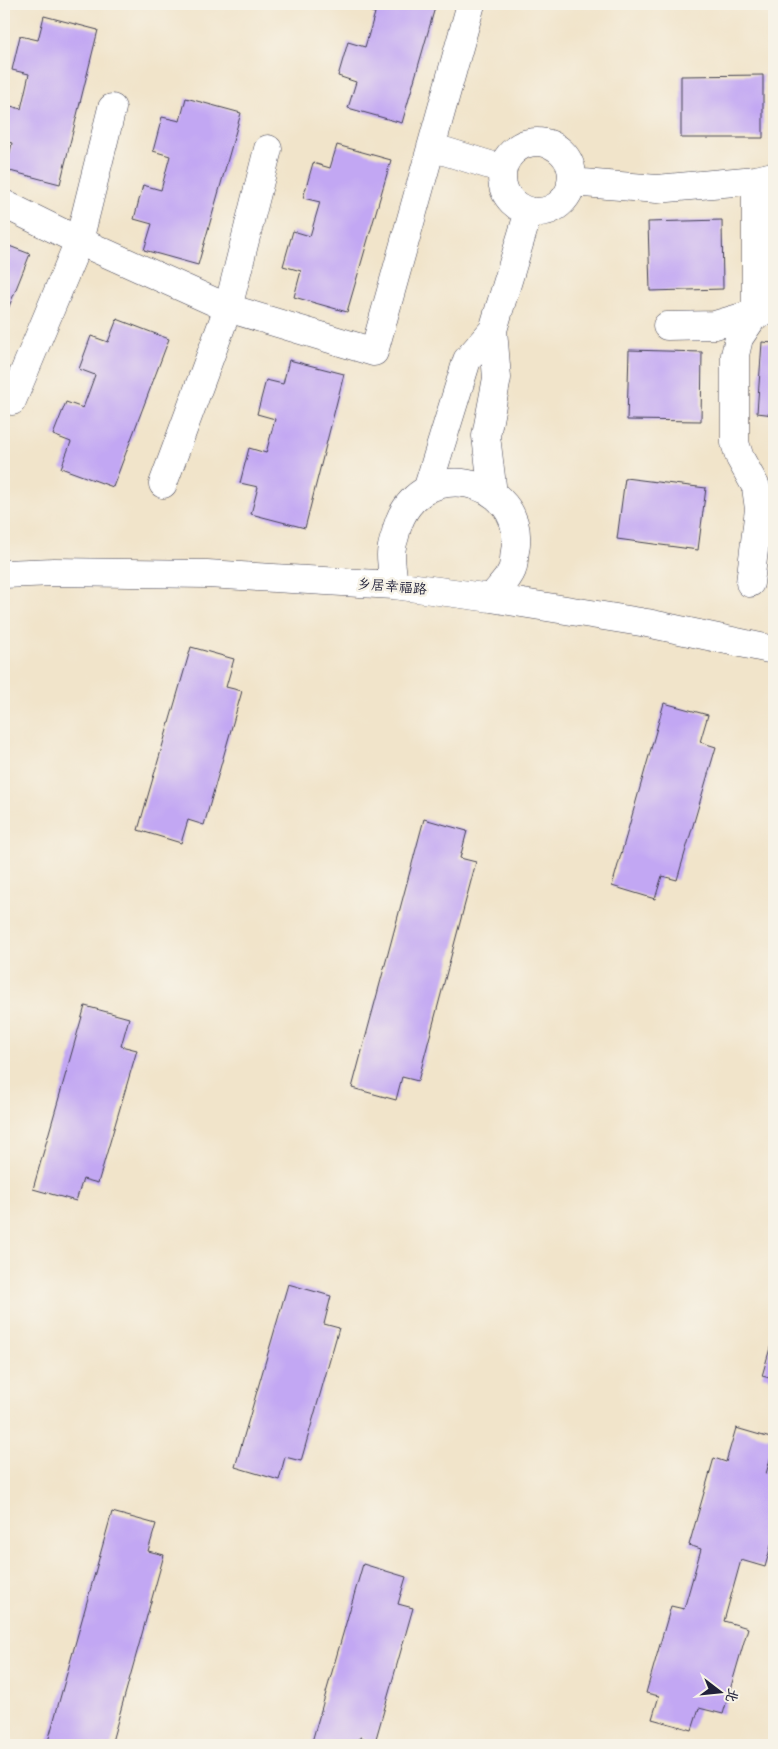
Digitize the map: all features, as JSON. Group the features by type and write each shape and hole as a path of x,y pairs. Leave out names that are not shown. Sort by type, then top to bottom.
{"street":[{"path":"4,204 79,241 228,308 374,352 471,4"},
{"path":"12,401 79,241 112,108"},
{"path":"537,142 549,144 559,150 567,159 571,170 571,182 568,193 561,202 541,212 530,211 519,207 505,191 502,180 503,170 507,158 515,149 525,144 537,142"},
{"path":"431,147 503,170"},
{"path":"163,484 228,308 268,149"},
{"path":"571,182 657,188 765,178 765,313 739,338 735,355 735,443 740,458 756,487 759,508 750,583"},
{"path":"493,494 486,436 498,378 493,330 530,211"},
{"path":"668,326 715,325 765,313"},
{"path":"427,490 467,360 493,330"},
{"path":"394,585 391,554 396,527 404,511 414,497 443,482 463,482 493,494 510,513 515,528 516,546 512,570 491,598"},
{"name":"乡居幸福路","path":"4,574 54,572 207,574 394,585 491,598 647,623 774,650"}],"building":[{"path":"359,4 436,4 402,123 348,108 356,82 338,76 348,42 365,47 375,13 358,8"},
{"path":"44,16 98,30 60,184 6,170 12,143 4,141 4,104 21,109 29,74 12,70 20,36 38,40"},
{"path":"763,75 763,138 681,138 681,76"},
{"path":"186,98 241,113 198,265 144,250 152,224 134,219 143,185 161,190 170,156 153,151 162,117 180,121"},
{"path":"337,145 391,160 347,312 294,297 301,271 283,266 293,231 310,236 320,202 303,198 313,163 330,168"},
{"path":"722,220 723,289 650,291 648,222"},
{"path":"4,244 30,254 4,319"},
{"path":"117,319 169,339 113,487 61,468 71,442 53,435 66,402 83,408 95,375 79,369 91,336 108,342"},
{"path":"762,342 774,343 774,415 757,413"},
{"path":"629,350 702,352 701,421 627,420"},
{"path":"289,360 344,374 305,528 251,514 258,487 240,483 249,448 266,453 275,419 257,414 266,380 283,384"},
{"path":"625,478 706,488 698,550 617,539"},
{"path":"191,647 234,659 226,687 242,691 204,825 188,820 181,843 138,830"},
{"path":"664,703 708,715 700,742 716,747 677,880 662,876 655,899 612,886"},
{"path":"424,819 467,831 460,858 476,862 418,1081 402,1077 396,1100 352,1088"},
{"path":"85,1006 129,1018 121,1046 137,1050 98,1183 83,1179 76,1201 33,1189"},
{"path":"288,1284 331,1296 324,1324 339,1328 301,1461 285,1457 279,1480 235,1467"},
{"path":"774,1334 774,1379 762,1376"},
{"path":"736,1428 774,1439 766,1474 774,1476 774,1535 765,1567 741,1560 724,1621 748,1628 723,1714 699,1708 692,1730 652,1719 659,1696 646,1693 671,1606 684,1609 701,1549 689,1545 714,1458 726,1462"},
{"path":"112,1512 156,1524 148,1551 164,1555 111,1745 47,1745"},
{"path":"363,1564 406,1577 398,1604 413,1608 375,1742 360,1737 358,1745 311,1745"}]}
